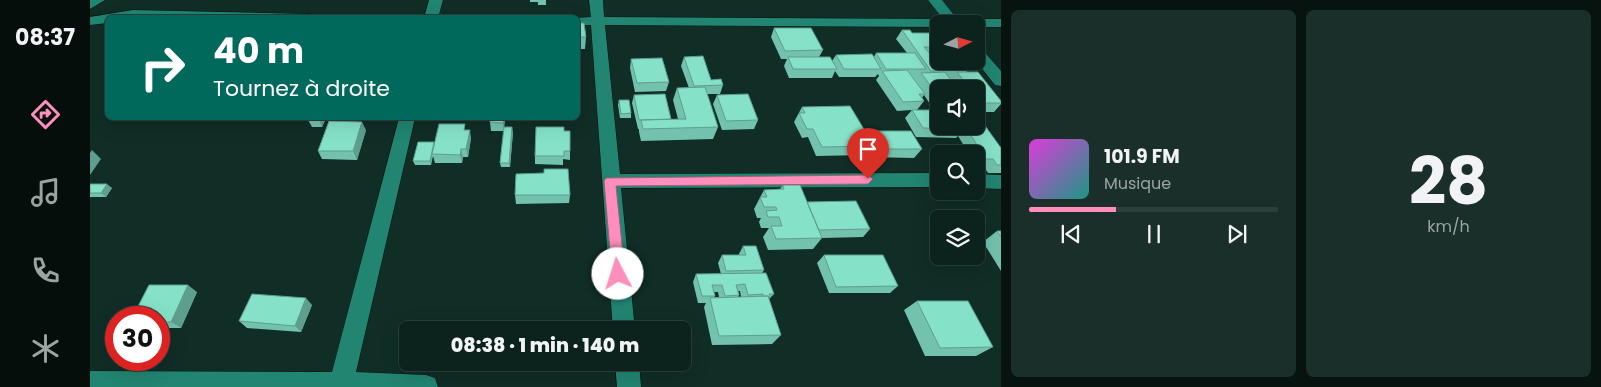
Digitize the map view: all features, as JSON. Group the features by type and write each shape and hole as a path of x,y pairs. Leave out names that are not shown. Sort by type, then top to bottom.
{"street":[{"path":"90,5 98,0"},
{"path":"432,15 436,0"},
{"path":"596,0 623,321"},
{"path":"935,0 947,15"},
{"path":"114,10 133,14 177,15"},
{"path":"90,21 105,19"},
{"path":"580,21 930,23"},
{"path":"985,23 1001,23"},
{"path":"985,61 1001,80"},
{"path":"342,384 407,120"},
{"path":"610,181 930,180"},
{"path":"985,181 1001,182"},
{"path":"628,371 629,387"},
{"path":"90,383 342,384 426,387"}],"building":[{"path":"580,23 584,23 586,37 580,37"},
{"path":"774,28 811,28 823,50 785,51"},
{"path":"902,30 910,30 912,33 930,33 930,47 924,47 930,54 930,70"},
{"path":"876,53 915,53 926,69 886,69"},
{"path":"872,54 881,69 844,69 836,55"},
{"path":"703,56 711,80 721,79 723,85 694,86 684,57"},
{"path":"788,57 830,57 837,69 793,69"},
{"path":"662,58 669,82 637,83 631,59"},
{"path":"907,70 925,94 919,94 924,101 903,102 882,71"},
{"path":"945,72 951,80 930,80 930,85 921,73"},
{"path":"957,72 978,72 984,80 963,80"},
{"path":"985,81 1001,101 1001,103 985,103"},
{"path":"705,87 718,127 643,129 641,120 686,119 677,88"},
{"path":"665,94 671,119 639,120 634,95"},
{"path":"748,94 758,120 726,121 717,95"},
{"path":"619,100 629,100 631,113 621,114"},
{"path":"850,106 865,131 911,131 922,149 874,149 873,146 822,147 813,129 807,129 799,113 805,113 802,107"},
{"path":"912,110 930,110 930,128 923,128"},
{"path":"490,120 504,120 503,123 490,122"},
{"path":"329,121 362,122 353,151 318,151"},
{"path":"439,124 465,124 464,130 470,130 466,149 461,149 460,155 432,154"},
{"path":"985,126 1001,148 1001,165 997,165 993,159 986,159 985,145 977,145 971,135 985,135"},
{"path":"504,127 512,127 509,163 500,163"},
{"path":"536,127 564,127 564,131 570,131 570,151 564,151 564,156 535,156"},
{"path":"418,142 434,142 430,161 413,161"},
{"path":"544,169 568,169 570,195 515,195 516,174 544,173"},
{"path":"90,184 107,184 101,193 90,193"},
{"path":"783,185 800,185 822,238 776,239 771,226 782,226 779,217 768,217 766,211 777,210 776,207 764,207 760,197 767,197 764,190 784,189"},
{"path":"856,201 870,229 819,230 807,202"},
{"path":"743,246 756,246 764,270 726,271 722,255 746,255"},
{"path":"824,255 883,255 898,286 836,287"},
{"path":"766,273 774,294 769,294 770,298 763,296 763,294 748,295 745,284 736,285 739,295 725,296 722,285 712,285 715,296 702,296 696,274"},
{"path":"149,285 188,285 171,322 170,306 138,306"},
{"path":"252,294 306,298 295,326 239,321"},
{"path":"768,296 781,335 719,336 710,298"},
{"path":"917,301 968,301 993,347 940,348"}],"route":[{"path":"618,274 610,181 868,179"}]}
